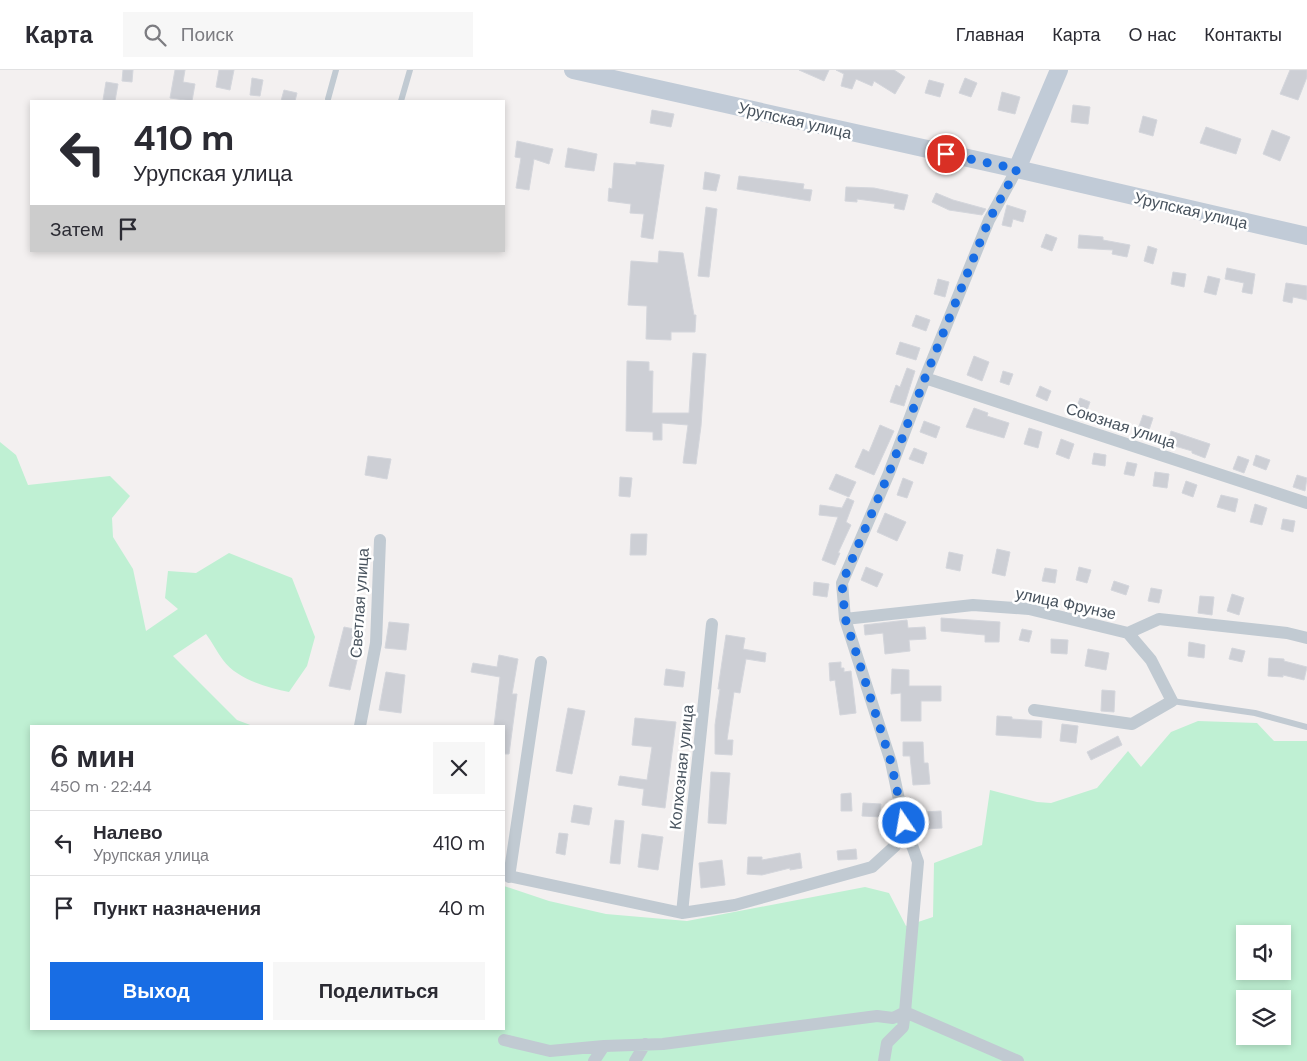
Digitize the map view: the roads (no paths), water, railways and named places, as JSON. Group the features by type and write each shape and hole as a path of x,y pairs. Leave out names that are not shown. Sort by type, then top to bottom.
{"street":[{"name":"Урупская улица","path":"573,70 1307,236"},
{"path":"884,1061 887,1043 902,1027 905,1012 918,862 904,823 891,762 845,618 842,583 889,473 989,220 1017,169 1059,70"},
{"name":"Союзная улица","path":"925,378 1307,503"},
{"name":"Светлая улица","path":"360,725 376,643 380,540"},
{"name":"улица Фрунзе","path":"845,618 973,605 1030,609 1128,633 1159,619 1286,633 1307,638"},
{"name":"Колхозная улица","path":"682,913 712,624"},
{"path":"1034,710 1132,724 1172,701 1151,660 1128,633"},
{"path":"541,662 507,876 682,913 735,905 872,867 895,846 904,823"},
{"path":"504,1040 550,1051 604,1046 663,1044 877,1016 893,1018 905,1012"},
{"path":"905,1012 1018,1061"},
{"path":"635,1061 646,1044"},
{"path":"594,1061 604,1046"}],"lane":[{"path":"328,99 336,70"},
{"path":"401,100 410,70"},
{"path":"1172,701 1256,713 1307,727"}]}
